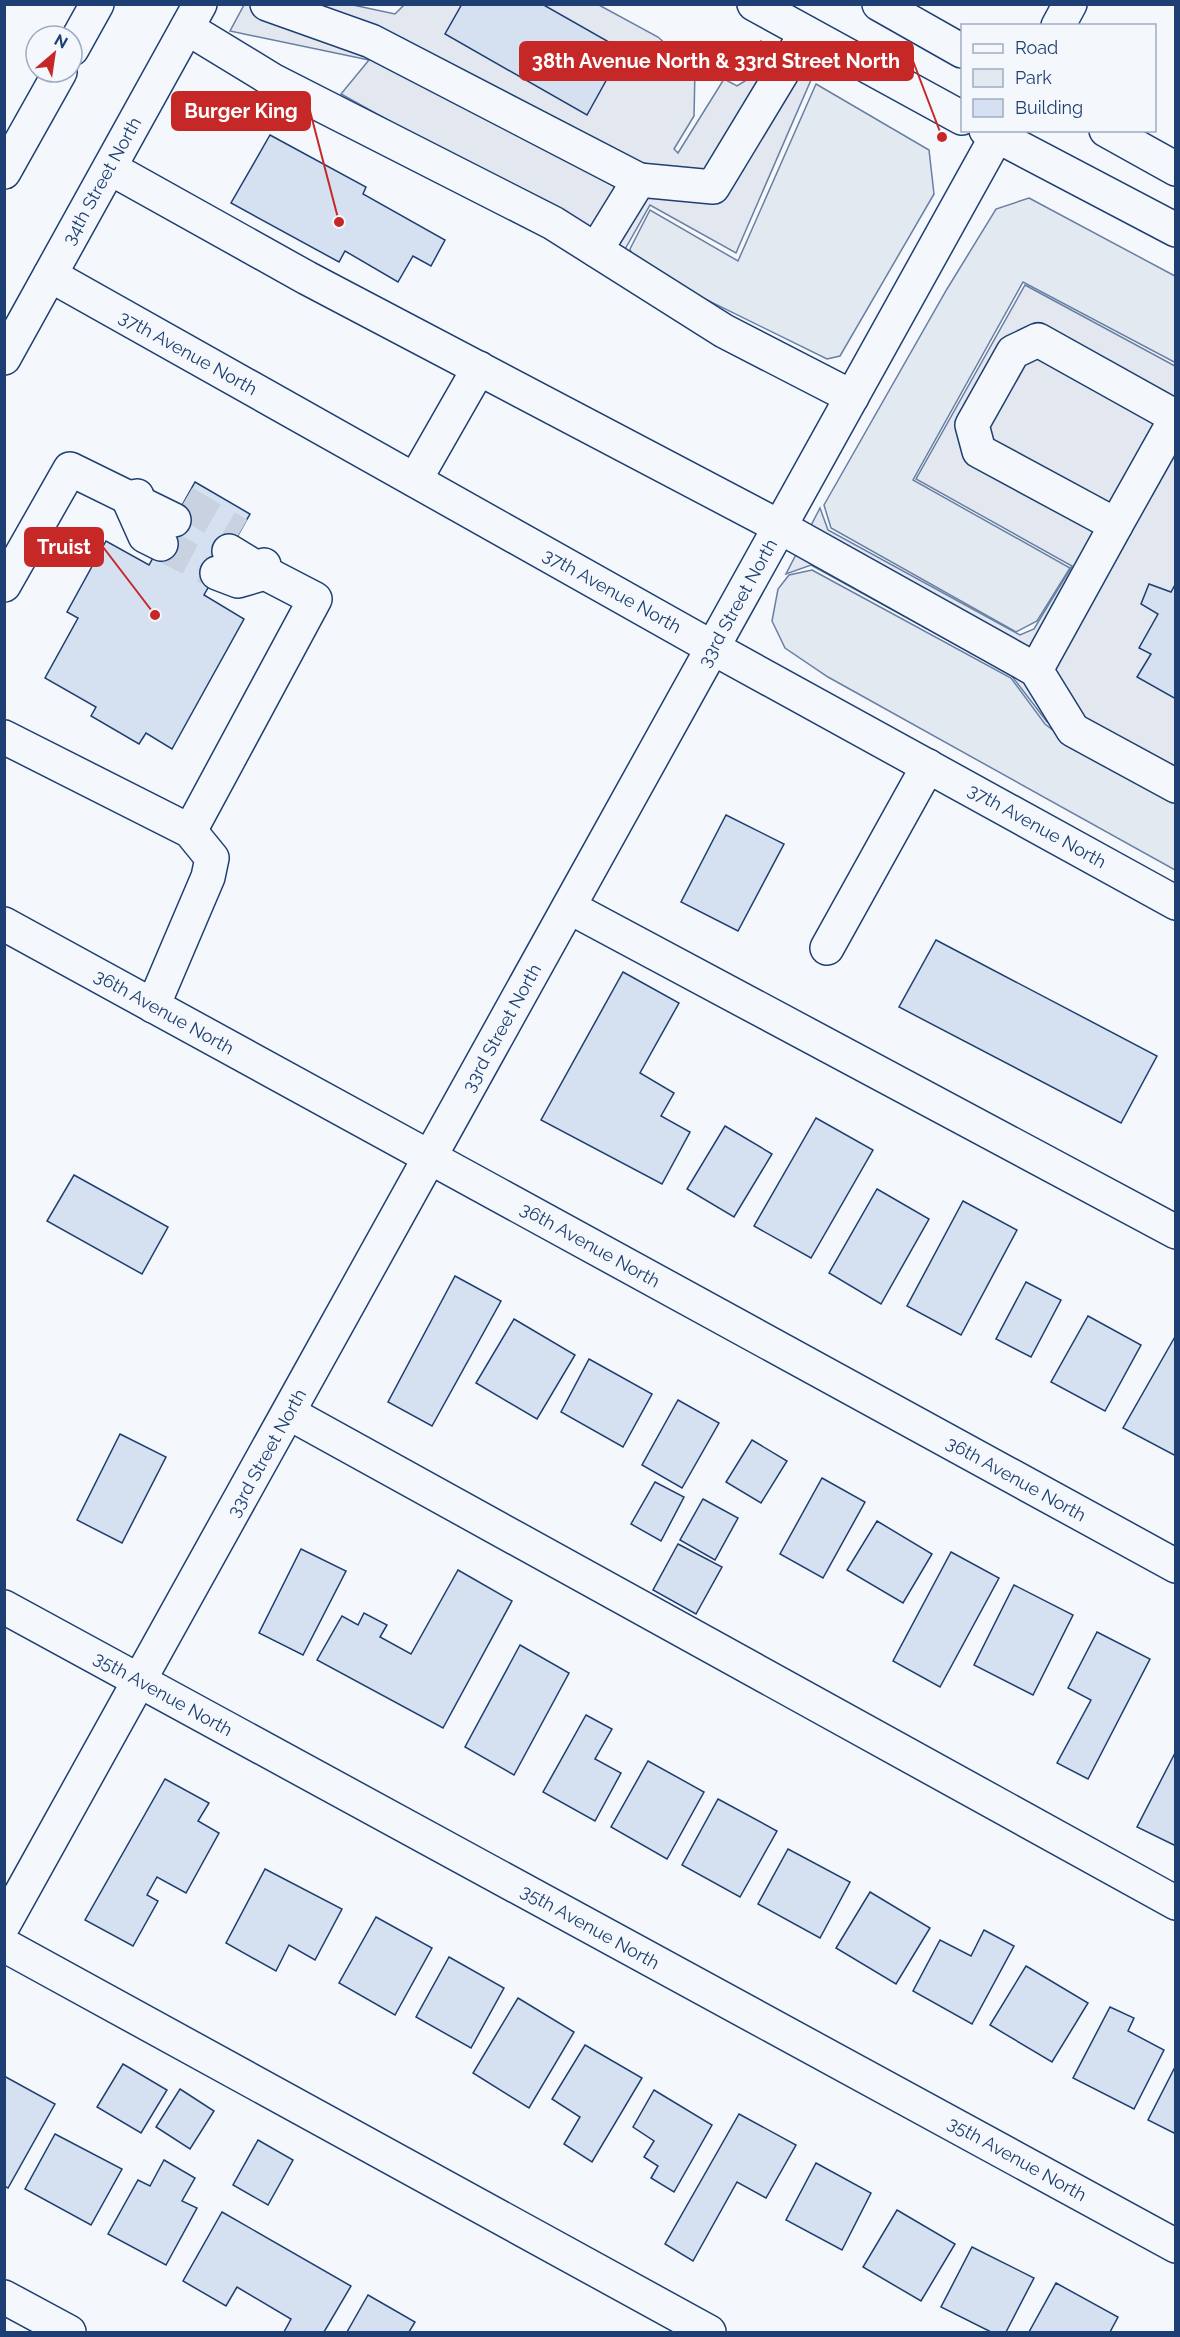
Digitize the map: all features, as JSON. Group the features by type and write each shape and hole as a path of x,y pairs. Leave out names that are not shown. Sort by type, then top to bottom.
{"main road":[{"path":"84,27 97,4"},
{"path":"267,4 371,41 639,180 713,187 806,33"},
{"path":"754,4 961,117"},
{"path":"879,4 961,50"},
{"path":"193,16 274,81 553,223 724,331 852,397"},
{"name":"34th Street North","path":"4,358 193,16"},
{"path":"4,172 53,84"},
{"path":"994,132 1176,230"},
{"name":"33rd Street North","path":"4,1924 852,397 994,132"},
{"path":"1110,132 1176,169"},
{"path":"110,168 307,278 780,527 1036,670 1073,730 1176,786"},
{"path":"596,250 639,180"},
{"name":"37th Avenue North","path":"50,275 713,648 1176,903"},
{"path":"1036,670 1176,418 1038,340 1013,351 972,425 979,451 1116,525"},
{"path":"415,480 478,368"},
{"path":"4,585 14,545 70,469 173,522"},
{"path":"190,831 315,599 228,553"},
{"path":"4,737 190,831 212,858 208,877 153,1006"},
{"path":"828,948 928,766"},
{"path":"569,907 1176,1232"},
{"name":"36th Avenue North","path":"4,924 1176,1566"},
{"path":"289,1413 1176,1903"},
{"name":"35th Avenue North","path":"4,1607 1176,2246"},
{"path":"4,1945 710,2332"},
{"path":"4,2297 69,2332"}],"green space":[{"path":"816,84 929,150 934,194 840,356 827,359 634,264 630,249 650,210 738,261"},
{"path":"1029,198 1175,276 1176,363 1023,282 913,480 1070,568 1037,621 1016,632 831,528 824,505 947,289 996,209"},
{"path":"812,570 1011,678 1045,724 1071,744 1175,803 1175,870 828,677 785,648 772,621 778,589 789,575"}],"shaded area":[{"path":"405,4 599,5 658,37 695,70 694,116 674,149 678,153 724,79 737,86 750,78 761,41 814,73 736,253 650,205 624,251 341,94 369,60 230,31 244,5 353,5 395,14"},
{"path":"1025,285 1175,366 1175,800 1074,742 1047,722 1011,675 811,565 786,574 820,508 828,530 1020,635 1034,629 1072,566 916,479"}],"building":[{"path":"462,4 542,4 623,50 587,115 445,34"},
{"path":"270,135 366,187 363,194 445,240 431,266 413,256 398,282 345,251 339,262 231,203"},
{"path":"195,482 250,514 204,595 244,619 172,749 146,733 139,744 91,716 96,707 45,678 78,618 67,612 106,541 149,565"},
{"path":"1176,583 1176,699 1137,677 1151,654 1139,648 1158,614 1141,604 1149,584 1171,592"},
{"path":"726,815 784,844 738,931 681,902"},
{"path":"936,940 1157,1056 1121,1123 899,1007"},
{"path":"623,972 679,1003 640,1073 674,1093 661,1116 690,1132 662,1184 541,1120"},
{"path":"816,1118 873,1150 811,1258 754,1226"},
{"path":"725,1126 772,1154 734,1217 687,1189"},
{"path":"74,1175 168,1227 142,1274 47,1221"},
{"path":"877,1189 929,1219 881,1304 829,1273"},
{"path":"963,1201 1017,1230 961,1335 907,1306"},
{"path":"455,1276 501,1301 432,1426 388,1402"},
{"path":"1026,1282 1061,1300 1031,1357 996,1339"},
{"path":"1088,1316 1141,1345 1105,1411 1051,1382"},
{"path":"514,1319 575,1355 537,1419 476,1383"},
{"path":"1176,1335 1176,1456 1123,1428"},
{"path":"589,1359 652,1394 623,1447 561,1412"},
{"path":"678,1400 719,1423 682,1488 642,1465"},
{"path":"120,1434 166,1457 122,1543 77,1520"},
{"path":"752,1440 787,1461 761,1503 726,1482"},
{"path":"822,1478 865,1502 823,1578 780,1554"},
{"path":"655,1482 684,1497 661,1541 631,1524"},
{"path":"703,1499 738,1518 715,1560 680,1540"},
{"path":"877,1521 932,1554 903,1603 847,1570"},
{"path":"678,1544 722,1567 696,1614 653,1590"},
{"path":"301,1549 346,1571 303,1655 259,1633"},
{"path":"951,1552 999,1578 940,1687 893,1661"},
{"path":"458,1570 512,1601 443,1728 317,1660 342,1616 358,1625 364,1613 387,1625 380,1637 411,1654"},
{"path":"1014,1585 1073,1615 1033,1695 974,1665"},
{"path":"1097,1632 1150,1659 1088,1779 1057,1763 1091,1700 1068,1688"},
{"path":"520,1645 569,1673 514,1775 465,1747"},
{"path":"586,1715 612,1729 595,1759 621,1773 595,1821 543,1792"},
{"path":"1176,1751 1176,1846 1137,1827"},
{"path":"648,1761 704,1792 667,1859 611,1827"},
{"path":"165,1779 209,1803 198,1821 219,1833 186,1893 157,1877 147,1895 158,1901 133,1946 85,1920"},
{"path":"718,1799 777,1831 740,1897 682,1865"},
{"path":"788,1849 850,1882 820,1938 758,1904"},
{"path":"265,1869 342,1909 315,1960 289,1945 276,1971 226,1943"},
{"path":"870,1892 930,1928 896,1984 836,1948"},
{"path":"376,1917 432,1948 395,2015 339,1983"},
{"path":"984,1930 1014,1946 972,2024 913,1991 940,1940 971,1956"},
{"path":"449,1957 504,1988 471,2048 416,2017"},
{"path":"1026,1966 1088,2003 1052,2062 990,2025"},
{"path":"518,1998 574,2032 529,2108 473,2073"},
{"path":"1110,2007 1134,2018 1128,2031 1164,2050 1134,2109 1073,2078"},
{"path":"585,2045 642,2078 592,2162 564,2144 580,2117 552,2099"},
{"path":"123,2064 167,2090 141,2133 97,2107"},
{"path":"1176,2068 1176,2134 1148,2120"},
{"path":"4,2076 55,2104 8,2188 4,2186"},
{"path":"180,2089 214,2111 190,2149 156,2127"},
{"path":"654,2090 712,2125 674,2192 651,2178 658,2166 644,2157 654,2141 633,2127"},
{"path":"739,2114 796,2145 766,2198 737,2182 693,2261 665,2244"},
{"path":"55,2134 122,2169 91,2225 25,2189"},
{"path":"258,2140 293,2160 268,2205 233,2185"},
{"path":"164,2160 195,2178 182,2201 197,2208 166,2265 108,2234 138,2180 150,2186"},
{"path":"816,2163 871,2193 842,2250 786,2220"},
{"path":"897,2210 955,2244 921,2301 863,2267"},
{"path":"222,2212 351,2286 324,2332 284,2332 291,2319 237,2287 226,2306 183,2281"},
{"path":"972,2247 1034,2278 1006,2332 991,2332 941,2307"},
{"path":"1056,2283 1118,2317 1110,2332 1029,2332"},
{"path":"368,2295 415,2322 409,2332 347,2332"}],"tunnel":[{"path":"184,502 239,534"},
{"path":"161,544 217,573"}],"place":[{"name":"38th Avenue North & 33rd Street North","path":"942,137"},
{"name":"Burger King","path":"339,222"},
{"name":"Truist","path":"155,615"}]}
